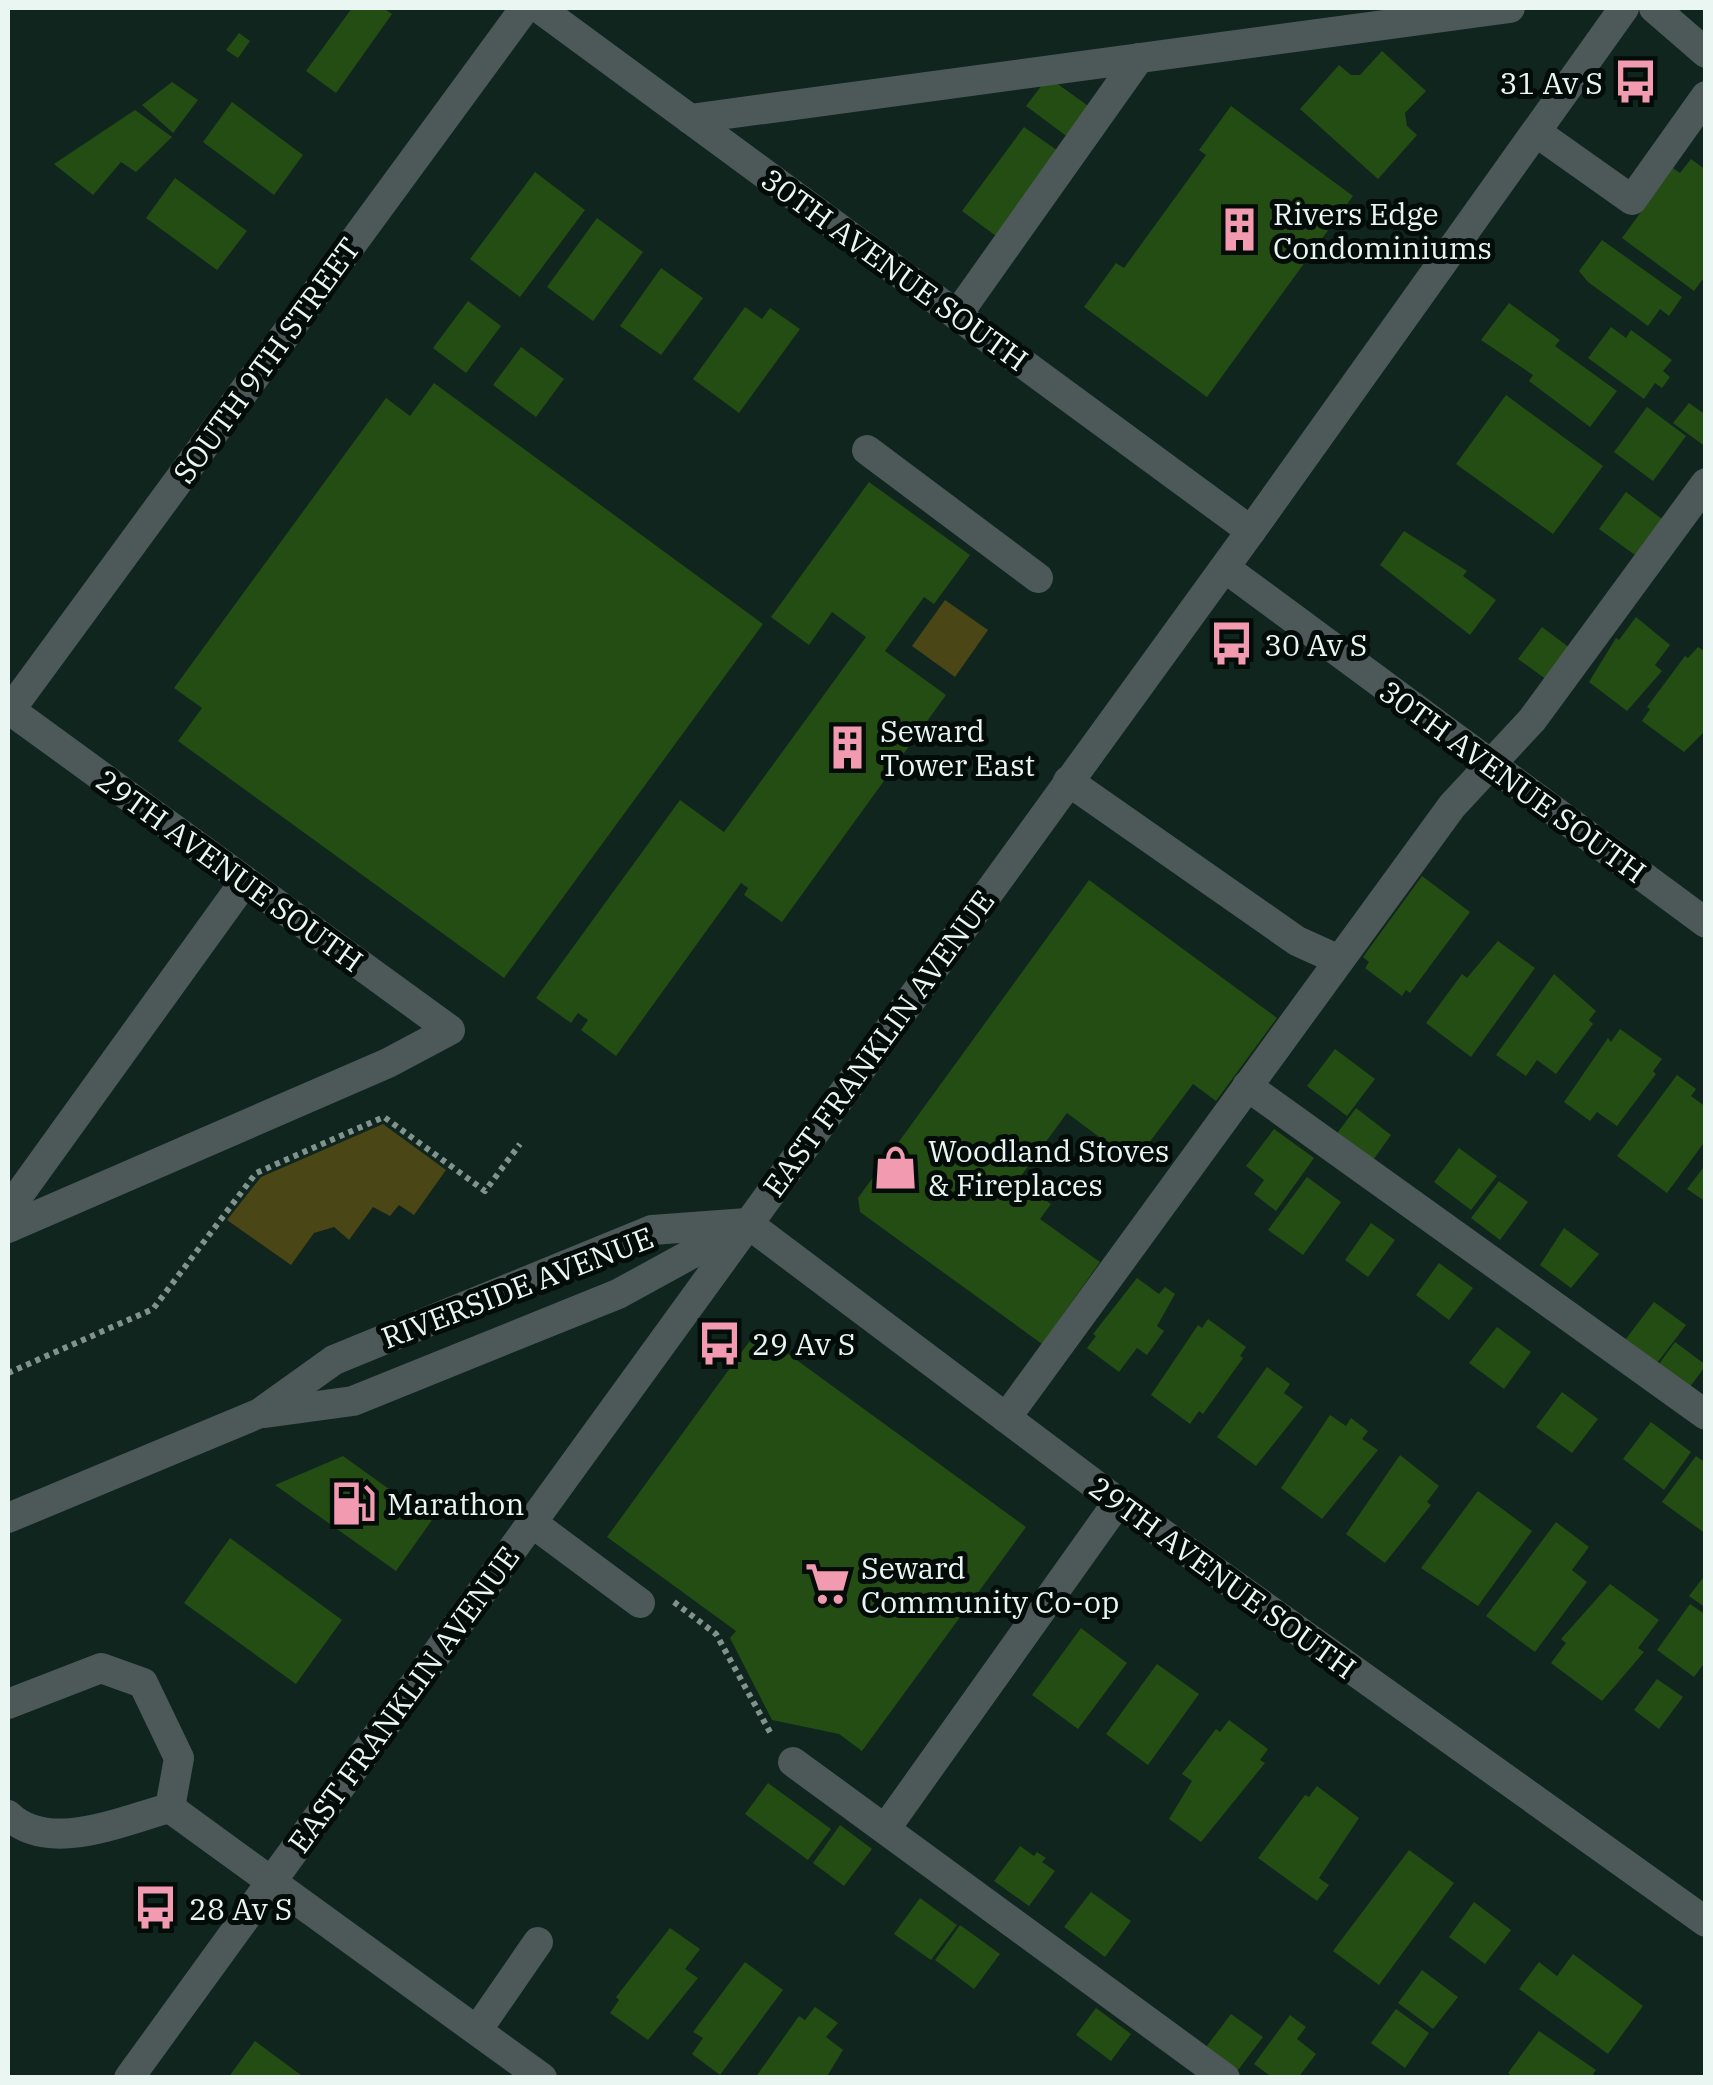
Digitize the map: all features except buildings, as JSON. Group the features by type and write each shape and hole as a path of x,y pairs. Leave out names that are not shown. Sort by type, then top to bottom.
{"street":[{"name":"SOUTH 9TH STREET","path":"9,712 525,8"},
{"name":"30TH AVENUE SOUTH","path":"539,8 1251,532"},
{"path":"690,119 1510,8"},
{"name":"EAST FRANKLIN AVENUE","path":"130,2078 1251,532 1624,8"},
{"path":"1654,8 1706,53"},
{"path":"957,314 1139,58"},
{"path":"1536,132 1632,200 1706,96"},
{"path":"867,450 1038,578"},
{"path":"1006,1418 1452,806 1532,720 1705,485"},
{"name":"30TH AVENUE SOUTH","path":"1225,568 1706,923"},
{"name":"29TH AVENUE SOUTH","path":"8,1228 388,1063 450,1030 9,712"},
{"path":"1068,781 1297,942 1339,960"},
{"path":"8,1210 245,881"},
{"path":"1246,1086 1706,1416"},
{"name":"29TH AVENUE SOUTH","path":"747,1223 1118,1502 1706,1922"},
{"name":"RIVERSIDE AVENUE","path":"260,1414 353,1402 618,1294 747,1223"},
{"name":"RIVERSIDE AVENUE","path":"8,1518 260,1414 334,1360 652,1230 747,1223"},
{"path":"886,1828 1118,1502"},
{"path":"532,1522 655,1600"},
{"path":"8,1704 101,1668 143,1683 179,1758 170,1808"},
{"path":"793,1762 1224,2078"},
{"path":"8,1815 14,1821 62,1836 170,1808 273,1879 542,2078"},
{"path":"478,2029 538,1942"}],"path":[{"path":"8,1372 153,1310 256,1172 384,1117 485,1190 520,1144"},
{"path":"655,1600 716,1634 757,1714 793,1762"}],"shaded area":[{"path":"945,600 988,630 955,677 912,646"},
{"path":"383,1124 446,1170 414,1215 399,1205 390,1216 373,1207 349,1240 334,1227 314,1233 291,1265 227,1220 261,1177"}],"place":[{"name":"31 Av S","path":"1636,82"},
{"name":"Rivers Edge Condominiums","path":"1240,230"},
{"name":"30 Av S","path":"1231,644"},
{"name":"Seward Tower East","path":"847,747"},
{"name":"Woodland Stoves & Fireplaces","path":"895,1167"},
{"name":"29 Av S","path":"719,1343"},
{"name":"Marathon","path":"354,1503"},
{"name":"Seward Community Co-op","path":"828,1584"},
{"name":"28 Av S","path":"156,1908"}]}
